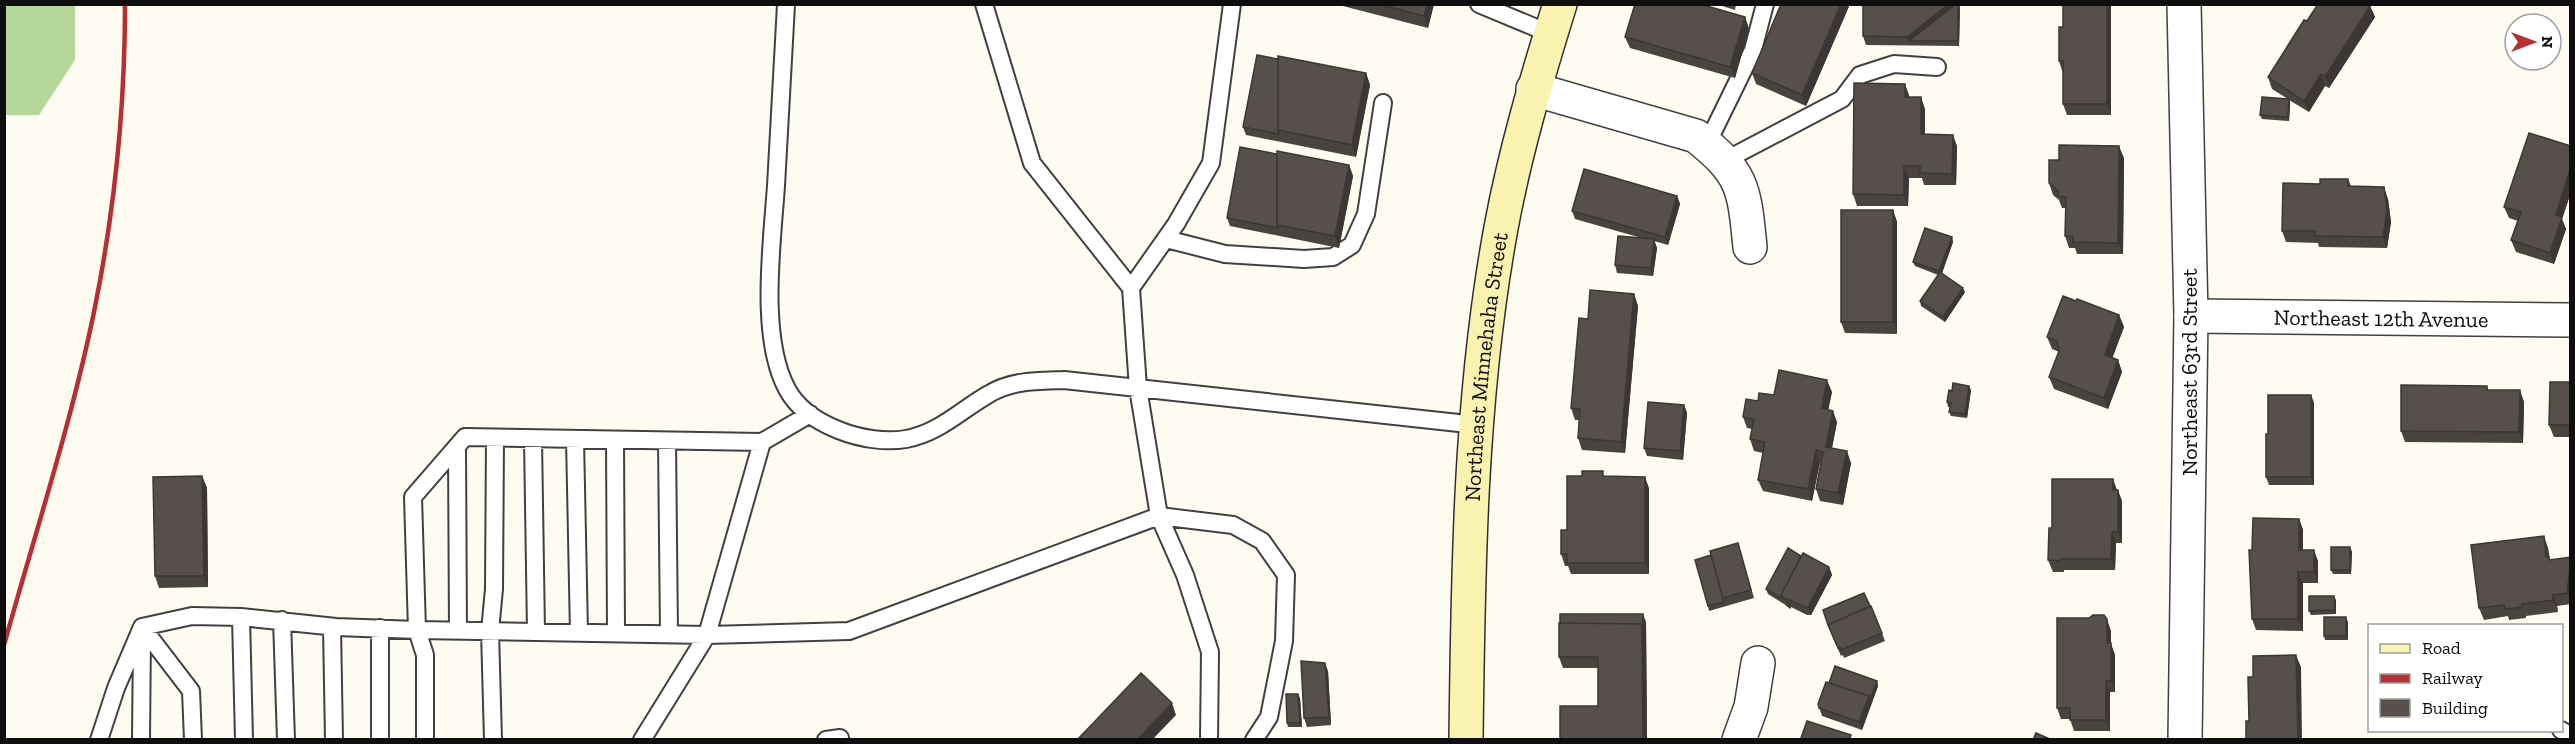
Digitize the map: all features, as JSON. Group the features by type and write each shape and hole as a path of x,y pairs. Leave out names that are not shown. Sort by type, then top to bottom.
{"main road":[{"name":"Northeast Minnehaha Street","path":"1466,740 1468,600 1476,425 1490,301 1501,227 1533,89 1555,19"}],"street":[{"name":"Northeast 63rd Street","path":"2184,4 2191,315 2184,740"},
{"path":"1533,89 1696,136 1716,152 1745,195 1750,247"},
{"name":"Northeast 12th Avenue","path":"2191,315 2571,320"},
{"path":"1739,740 1751,707 1758,663"}],"lane":[{"path":"786,4 770,286 773,348 787,390 810,414 839,431 872,440 906,439 938,428 990,393 1018,382 1064,380 1476,425"},
{"path":"984,4 1032,163 1131,288 1138,388 1159,516 1185,575 1210,652 1209,740"},
{"path":"1131,288 1166,239 1211,163 1232,4"},
{"path":"1479,4 1555,19"},
{"path":"1716,152 1753,50 1765,4"},
{"path":"1716,152 1842,99 1860,75 1894,64 1938,67"},
{"path":"1166,239 1226,254 1304,259 1334,257 1352,245 1366,214 1383,103"},
{"path":"425,740 425,656 417,630 413,497 465,438 762,442 810,414"},
{"path":"494,740 490,631 494,589 495,438"},
{"path":"533,439 536,632"},
{"path":"575,439 579,633"},
{"path":"615,440 616,633"},
{"path":"667,441 669,634"},
{"path":"642,740 707,635 762,442"},
{"path":"457,447 458,631"},
{"path":"142,627 192,616 282,620 332,627 458,631 707,635 849,631 1159,516 1233,525 1262,541 1286,575 1282,651 1269,717 1254,740"},
{"path":"241,617 244,740"},
{"path":"282,620 286,740"},
{"path":"99,740 116,688 142,627"},
{"path":"141,740 142,627"},
{"path":"142,627 191,691 193,740"},
{"path":"332,627 334,740"},
{"path":"380,628 380,740"}],"green space":[{"path":"4,5 75,5 75,60 39,115 5,115"}],"building":[{"path":"1378,4 1427,4 1424,16"},
{"path":"1635,4 1700,4 1745,17 1730,67 1625,37"},
{"path":"1781,4 1841,4 1802,95 1752,73"},
{"path":"1863,4 1949,4 1907,37 1863,36"},
{"path":"1958,4 1958,41 1909,41"},
{"path":"2063,4 2107,4 2107,104 2063,104 2063,61 2059,61 2059,27 2063,27"},
{"path":"2318,4 2369,4 2370,6 2325,77 2321,74 2304,101 2268,77 2304,20 2307,21"},
{"path":"1257,55 1278,59 1279,134 1243,127"},
{"path":"1278,56 1366,73 1352,145 1278,130"},
{"path":"1854,83 1905,84 1905,97 1921,97 1921,134 1953,135 1952,174 1920,173 1920,166 1904,166 1904,195 1853,194"},
{"path":"2262,97 2289,99 2288,117 2260,115"},
{"path":"2529,133 2571,146 2571,166 2556,215 2562,217 2550,253 2511,240 2521,212 2504,207"},
{"path":"2059,145 2119,146 2118,243 2073,242 2073,236 2065,236 2066,197 2058,196 2058,191 2049,183 2049,160 2059,160"},
{"path":"1240,147 1277,154 1278,228 1227,218"},
{"path":"1277,151 1349,165 1335,236 1277,225"},
{"path":"1584,169 1677,196 1665,237 1572,211"},
{"path":"2320,179 2348,179 2348,186 2384,187 2387,210 2383,237 2315,236 2315,231 2282,231 2283,183 2320,184"},
{"path":"1841,210 1893,210 1893,322 1841,322"},
{"path":"1925,228 1952,237 1939,271 1913,262"},
{"path":"1618,236 1654,239 1651,268 1615,265"},
{"path":"1940,272 1963,288 1943,317 1920,301"},
{"path":"1590,290 1634,294 1621,442 1578,438 1580,409 1571,408 1579,318 1588,319"},
{"path":"2063,296 2119,315 2105,355 2118,360 2104,398 2049,377 2059,351 2057,341 2047,337"},
{"path":"1779,370 1827,380 1822,408 1833,411 1826,447 1847,451 1838,493 1816,489 1823,452 1816,450 1808,489 1758,480 1765,442 1750,439 1754,419 1743,417 1746,399 1758,401 1759,393 1774,395"},
{"path":"2550,382 2571,382 2571,425 2549,425"},
{"path":"1953,383 1969,386 1965,414 1949,412 1951,403 1947,402"},
{"path":"2401,385 2487,386 2487,390 2520,390 2519,432 2401,431"},
{"path":"2268,395 2311,395 2311,477 2266,477"},
{"path":"1648,402 1684,405 1680,451 1644,448"},
{"path":"1582,471 1603,471 1603,476 1645,477 1645,563 1567,563 1567,554 1561,554 1561,530 1567,530 1567,476 1582,476"},
{"path":"202,476 204,576 155,576 153,477"},
{"path":"2052,479 2113,479 2113,490 2118,490 2118,532 2112,532 2111,559 2048,560 2049,528 2052,528"},
{"path":"2253,518 2299,519 2299,550 2314,550 2314,572 2298,572 2298,619 2252,619 2249,550 2252,550"},
{"path":"2544,536 2546,557 2549,557 2549,560 2571,557 2567,593 2553,595 2553,600 2522,604 2522,607 2505,609 2504,605 2479,608 2471,545"},
{"path":"1738,543 1751,590 1723,598 1710,551"},
{"path":"2331,547 2350,547 2350,570 2331,570"},
{"path":"1788,548 1801,556 1781,595 1782,599 1766,589"},
{"path":"1803,553 1829,567 1808,607 1788,599 1787,601 1781,595"},
{"path":"1711,555 1724,602 1708,606 1695,560"},
{"path":"1864,593 1870,606 1828,625 1823,610"},
{"path":"2309,596 2334,596 2335,610 2309,611"},
{"path":"1871,606 1882,633 1841,650 1840,647 1838,648 1828,625"},
{"path":"1560,614 1643,614 1643,627 1642,624 1560,623"},
{"path":"2093,615 2104,615 2107,619 2107,643 2111,643 2111,681 2106,681 2106,720 2070,720 2070,708 2057,708 2057,618 2089,618"},
{"path":"2324,617 2346,617 2346,636 2324,636"},
{"path":"1559,623 1642,624 1643,740 1560,740 1560,706 1598,706 1598,657 1559,657"},
{"path":"2296,655 2298,740 2246,740 2246,721 2249,721 2248,677 2253,677 2253,656"},
{"path":"1301,661 1325,663 1329,717 1304,718"},
{"path":"1835,666 1877,681 1870,700 1869,696 1829,683"},
{"path":"1141,673 1172,703 1137,740 1077,740"},
{"path":"1826,682 1869,696 1859,722 1819,708 1818,704"},
{"path":"1286,694 1298,694 1300,723 1287,723"},
{"path":"1807,721 1851,735 1849,740 1805,740 1801,738"},
{"path":"2036,733 2052,740 2033,740"}],"railway":[{"path":"4,645 64,435 95,307 118,156 125,4"}]}
